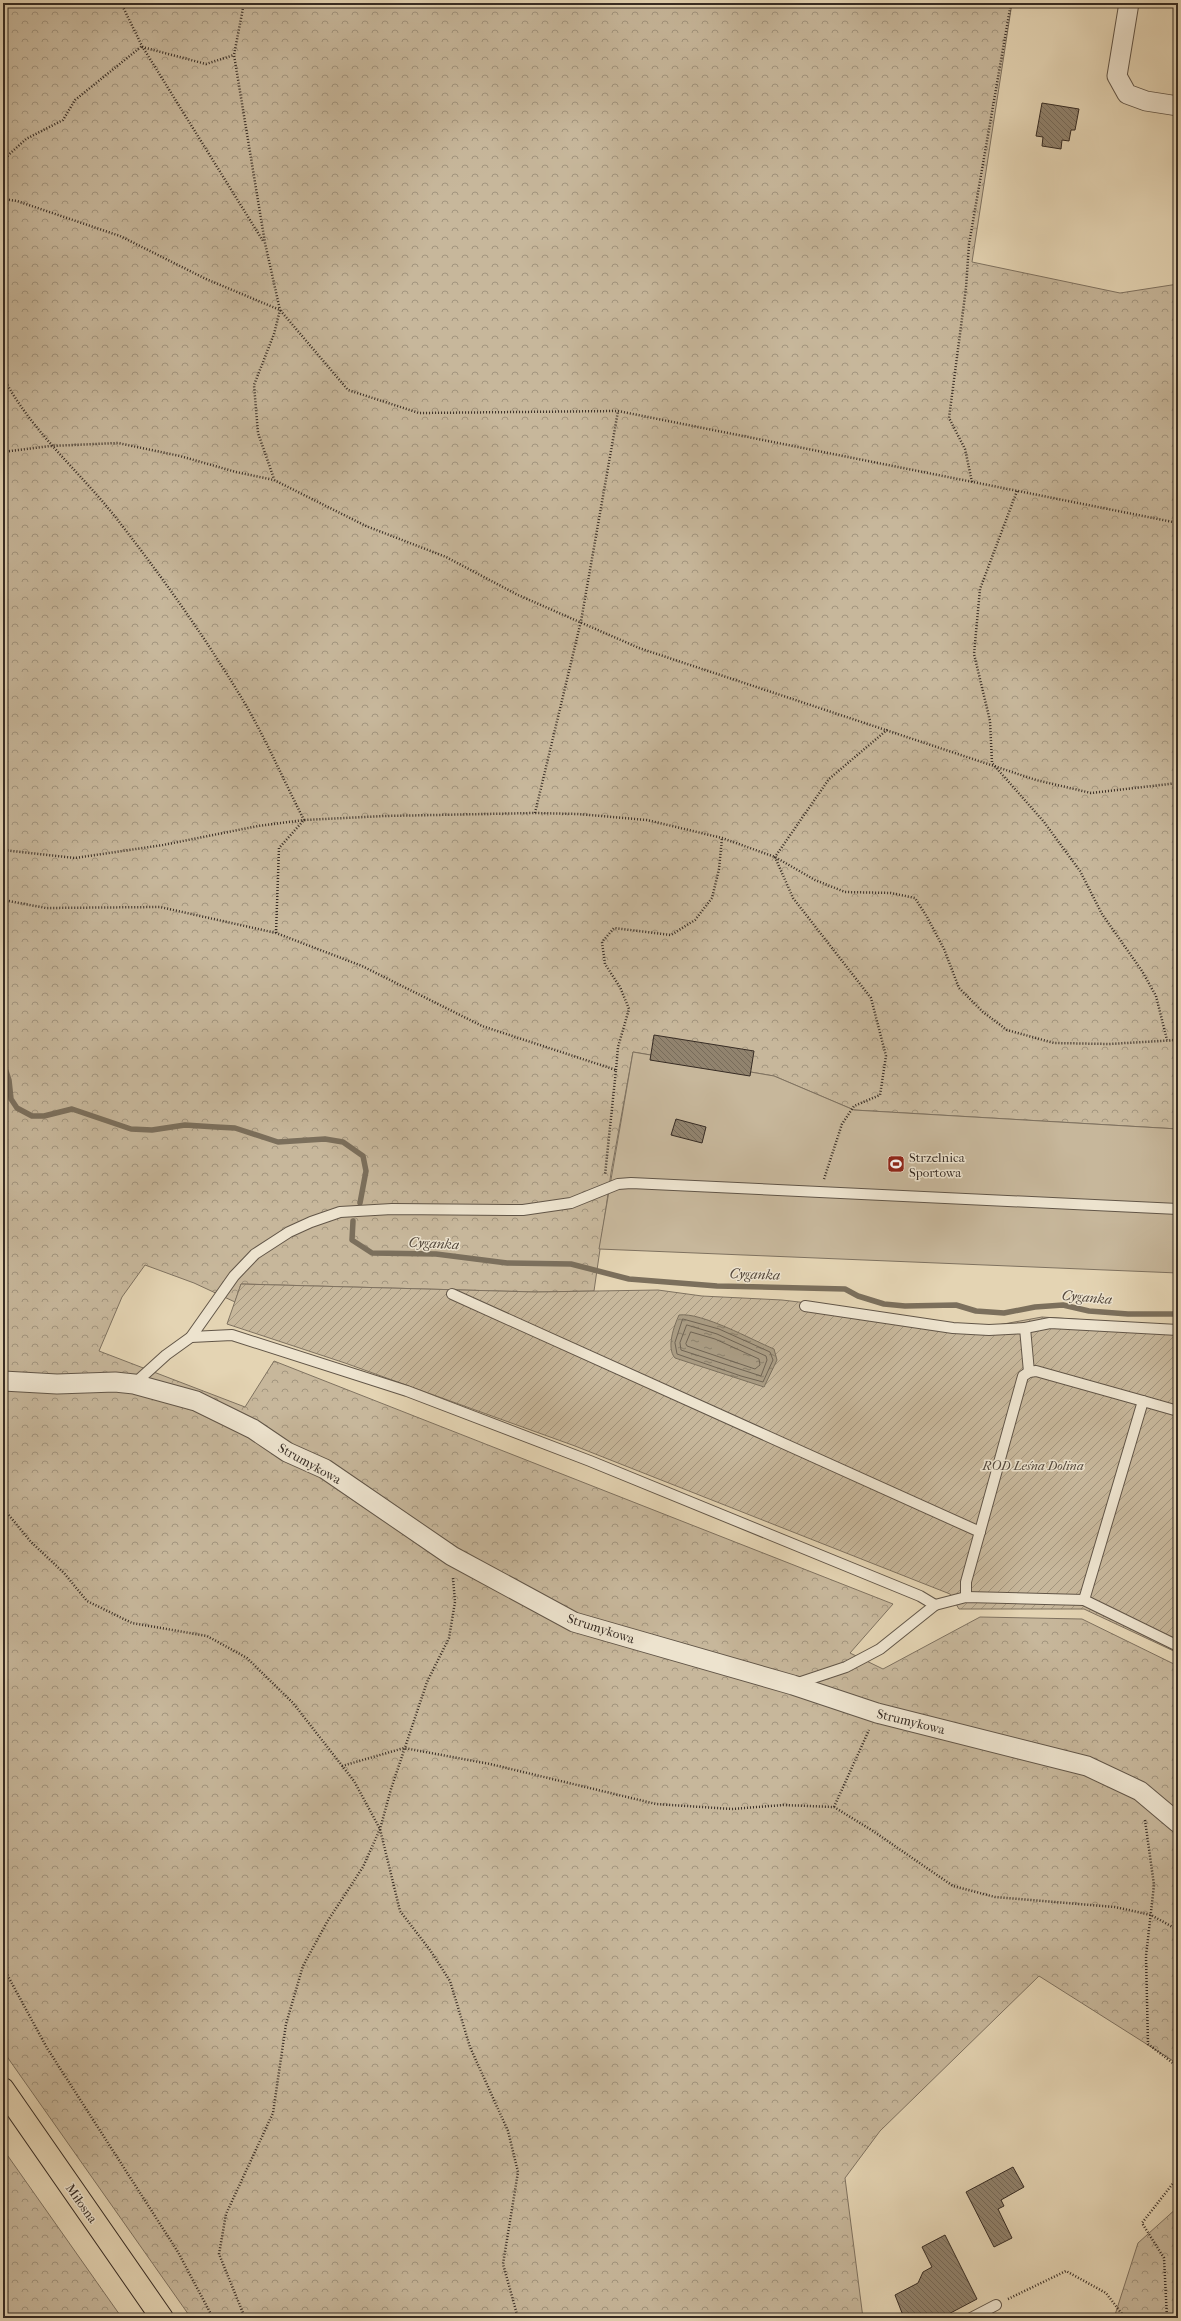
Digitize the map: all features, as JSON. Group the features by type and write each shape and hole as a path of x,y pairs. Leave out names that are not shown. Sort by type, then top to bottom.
{"main road":[{"name":"Miłosna","path":"3,2089 162,2318"}],"street":[{"path":"1129,3 1117,76 1127,94 1146,101 1178,106"},
{"name":"Strumykowa","path":"3,1381 57,1384 115,1382 134,1384 196,1401 253,1429 287,1452 325,1469 452,1556 574,1622 793,1685 877,1713 1086,1766 1140,1791 1178,1823"}],"lane":[{"path":"134,1384 166,1355 191,1337 234,1276 255,1254 289,1232 311,1222 340,1212 392,1209 523,1210 571,1203 618,1184 631,1183 1178,1209"},
{"path":"452,1294 980,1532"},
{"path":"806,1306 953,1328 989,1330 1025,1328 1050,1323 1178,1330"},
{"path":"1025,1328 1029,1372"},
{"path":"191,1337 232,1335 407,1391 590,1461 920,1596 935,1605"},
{"path":"966,1597 966,1582 1023,1376 1029,1372 1036,1371 1178,1411"},
{"path":"1084,1600 1143,1401"},
{"path":"793,1685 846,1667 880,1649 935,1605 966,1597 1084,1600 1178,1646"},
{"path":"971,2318 996,2305"}],"path":[{"path":"121,3 142,46 265,243"},
{"path":"244,3 234,56 265,243 280,310 274,334 254,385 258,433 274,480"},
{"path":"972,482 965,449 949,418 966,288 969,244 1011,3"},
{"path":"142,46 206,64 234,56"},
{"path":"3,160 26,139 63,120 76,100 142,46"},
{"path":"3,199 17,201 120,236 206,279 280,310 348,390 419,413 618,411 1178,523"},
{"path":"3,378 12,394 50,446 119,521 187,612 247,708 304,820"},
{"path":"536,813 581,621 618,411"},
{"path":"3,452 50,446 118,443 180,456 236,472 274,480 366,526 446,557 518,595 581,621 639,648 992,763 1036,780 1091,793 1178,783"},
{"path":"1017,491 980,589 974,654 990,721 992,763 1044,822 1080,871 1102,914 1142,971 1156,996 1167,1040"},
{"path":"775,857 829,779 888,729"},
{"path":"3,850 74,858 163,845 258,826 304,820 384,816 536,813 578,814 647,820 722,838 775,857 815,880 846,892 891,893 914,898 927,917 944,949 959,988 983,1012 1007,1030 1054,1043 1108,1044 1178,1040"},
{"path":"276,933 279,848 304,820"},
{"path":"604,1190 618,1047 629,1008 620,987 605,964 602,942 614,928 671,935 695,920 712,898 719,869 722,838"},
{"path":"775,857 793,898 871,998 886,1056 880,1095 854,1106 842,1124 820,1193"},
{"path":"3,900 46,908 160,907 276,933 362,966 482,1026 616,1070"},
{"path":"3,1508 31,1542 64,1573 87,1601 132,1623 207,1636 247,1658 293,1703 354,1782 380,1829 400,1911 430,1950 450,1981 470,2047 508,2132 518,2172 503,2264 518,2318"},
{"path":"245,2318 219,2254 226,2214 273,2113 286,2024 303,1966 327,1922 363,1867 380,1829 404,1748 427,1682 449,1638 455,1602 452,1556"},
{"path":"834,1807 877,1713"},
{"path":"342,1766 404,1748 490,1764 656,1804 732,1809 784,1805 834,1807 873,1831 953,1886 995,1897 1115,1907 1151,1915 1178,1930"},
{"path":"1140,1791 1154,1884 1146,1956 1148,2044 1178,2067"},
{"path":"3,1967 47,2048 178,2252 213,2318"},
{"path":"1167,2318 1164,2258 1142,2223 1178,2178"},
{"path":"996,2305 1066,2271 1106,2293 1125,2318"}],"green space":[{"path":"3,3 1012,3 972,262 1120,293 1178,284 1178,1129 854,1110 774,1076 633,1052 611,1173 594,1291 535,1292 241,1284 235,1302 194,1283 145,1265 122,1297 99,1351 245,1407 274,1361 893,1604 850,1653 883,1669 980,1617 1082,1619 1178,1666 1178,2064 1039,1976 880,2131 845,2178 863,2318 191,2318 3,2051"},
{"name":"Strzelnica Sportowa","path":"633,1052 774,1076 854,1110 1178,1129 1178,1273 599,1249"},
{"name":"ROD Leśna Dolina","path":"241,1284 535,1292 658,1290 702,1296 782,1300 833,1306 957,1325 998,1325 1042,1317 1178,1326 1178,1653 1084,1609 959,1609 950,1594 575,1446 345,1363 227,1324"},
{"path":"3,2149 122,2318 3,2318"},
{"path":"1178,2207 1178,2318 1114,2318 1138,2243"}],"water":[{"path":"679,1315 689,1315 713,1322 774,1349 777,1360 764,1387 675,1358 672,1354 671,1343 673,1331"}],"building":[{"path":"1042,103 1079,109 1075,130 1071,130 1069,141 1062,140 1061,149 1042,146 1043,137 1036,136"},
{"path":"654,1035 754,1051 750,1076 650,1060"},
{"path":"676,1119 706,1127 702,1143 671,1135"},
{"path":"1013,2167 1024,2187 1001,2200 1004,2206 998,2209 1012,2238 994,2247 966,2192"},
{"path":"945,2235 977,2299 941,2318 904,2318 895,2295 918,2283 923,2272 932,2267 922,2247"}],"waterway":[{"path":"3,1062 9,1080 11,1099 17,1108 32,1116 44,1116 72,1109 131,1129 152,1130 185,1125 235,1128 278,1142 325,1139 343,1142 363,1156 366,1171 360,1203"},
{"name":"Cyganka","path":"353,1221 352,1240 372,1253 436,1254 507,1263 571,1264 629,1279 717,1286 845,1289 858,1296 884,1304 905,1306 956,1305 976,1311 1004,1313 1035,1307 1063,1305 1089,1311 1128,1314 1178,1314"}],"place":[{"name":"Strzelnica Sportowa","path":"896,1164"}]}
